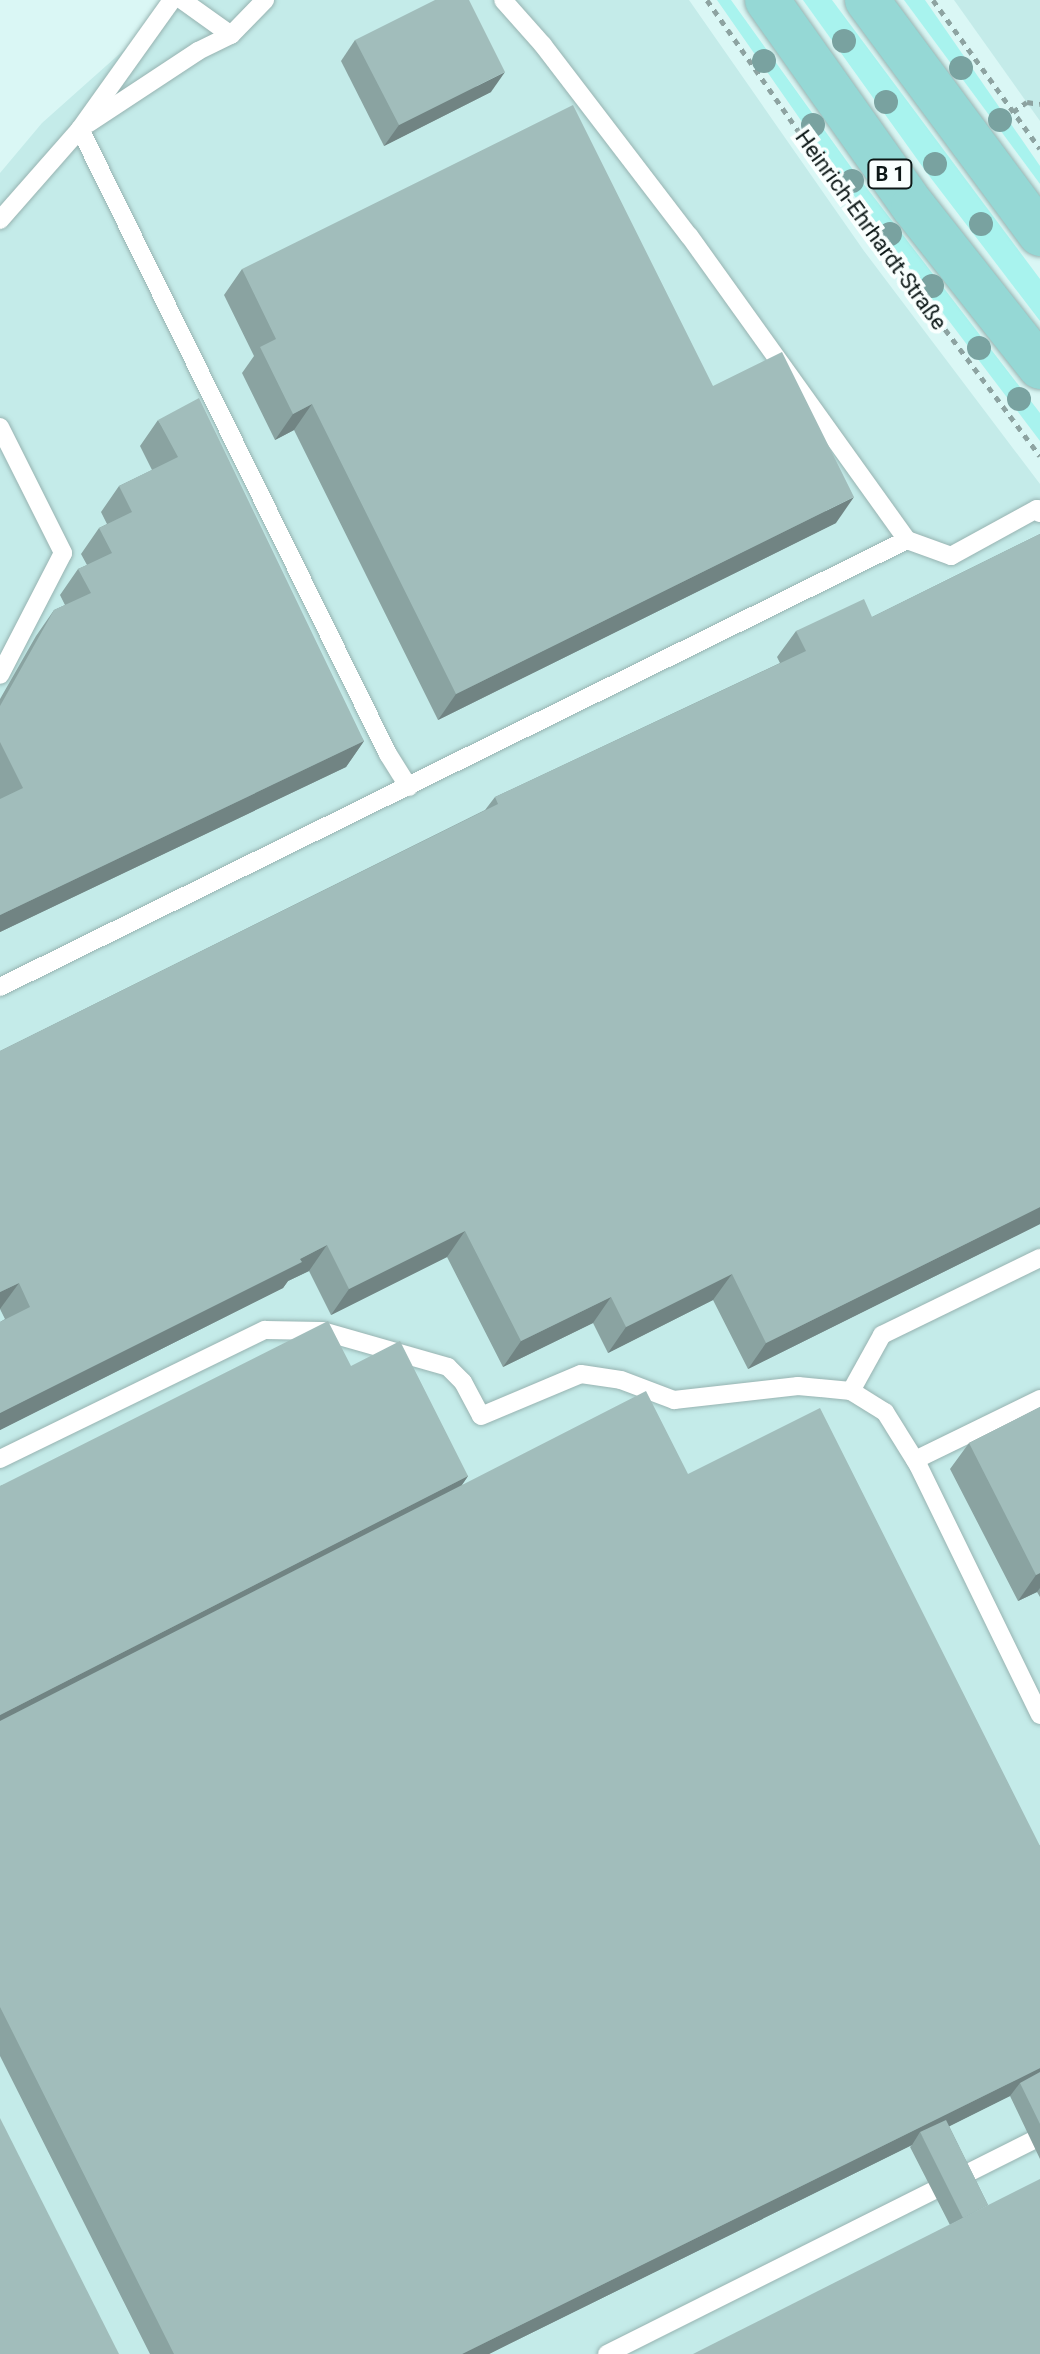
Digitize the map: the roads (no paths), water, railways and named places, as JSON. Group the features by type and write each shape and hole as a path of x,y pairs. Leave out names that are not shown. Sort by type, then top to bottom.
{"main road":[{"name":"B 1","path":"767,0 913,206 1040,367"},
{"path":"867,0 1040,234"}],"lane":[{"path":"0,220 80,129 172,0"},
{"path":"182,0 231,35"},
{"path":"80,129 198,51 231,35 265,0"},
{"path":"503,0 543,45 689,236 907,540 951,556 1037,509 1040,513"},
{"path":"80,129 388,754 409,787"},
{"path":"0,427 63,553 3,661"},
{"path":"0,987 907,540"},
{"path":"851,1391 882,1335 1039,1262"},
{"path":"0,1459 265,1330 322,1331 448,1367 463,1382 481,1416 581,1374 621,1380 674,1400 798,1386 851,1391 885,1412 915,1460 1040,1715"},
{"path":"915,1460 1040,1399"},
{"path":"958,2178 1032,2141"},
{"path":"607,2354 932,2191"}]}
